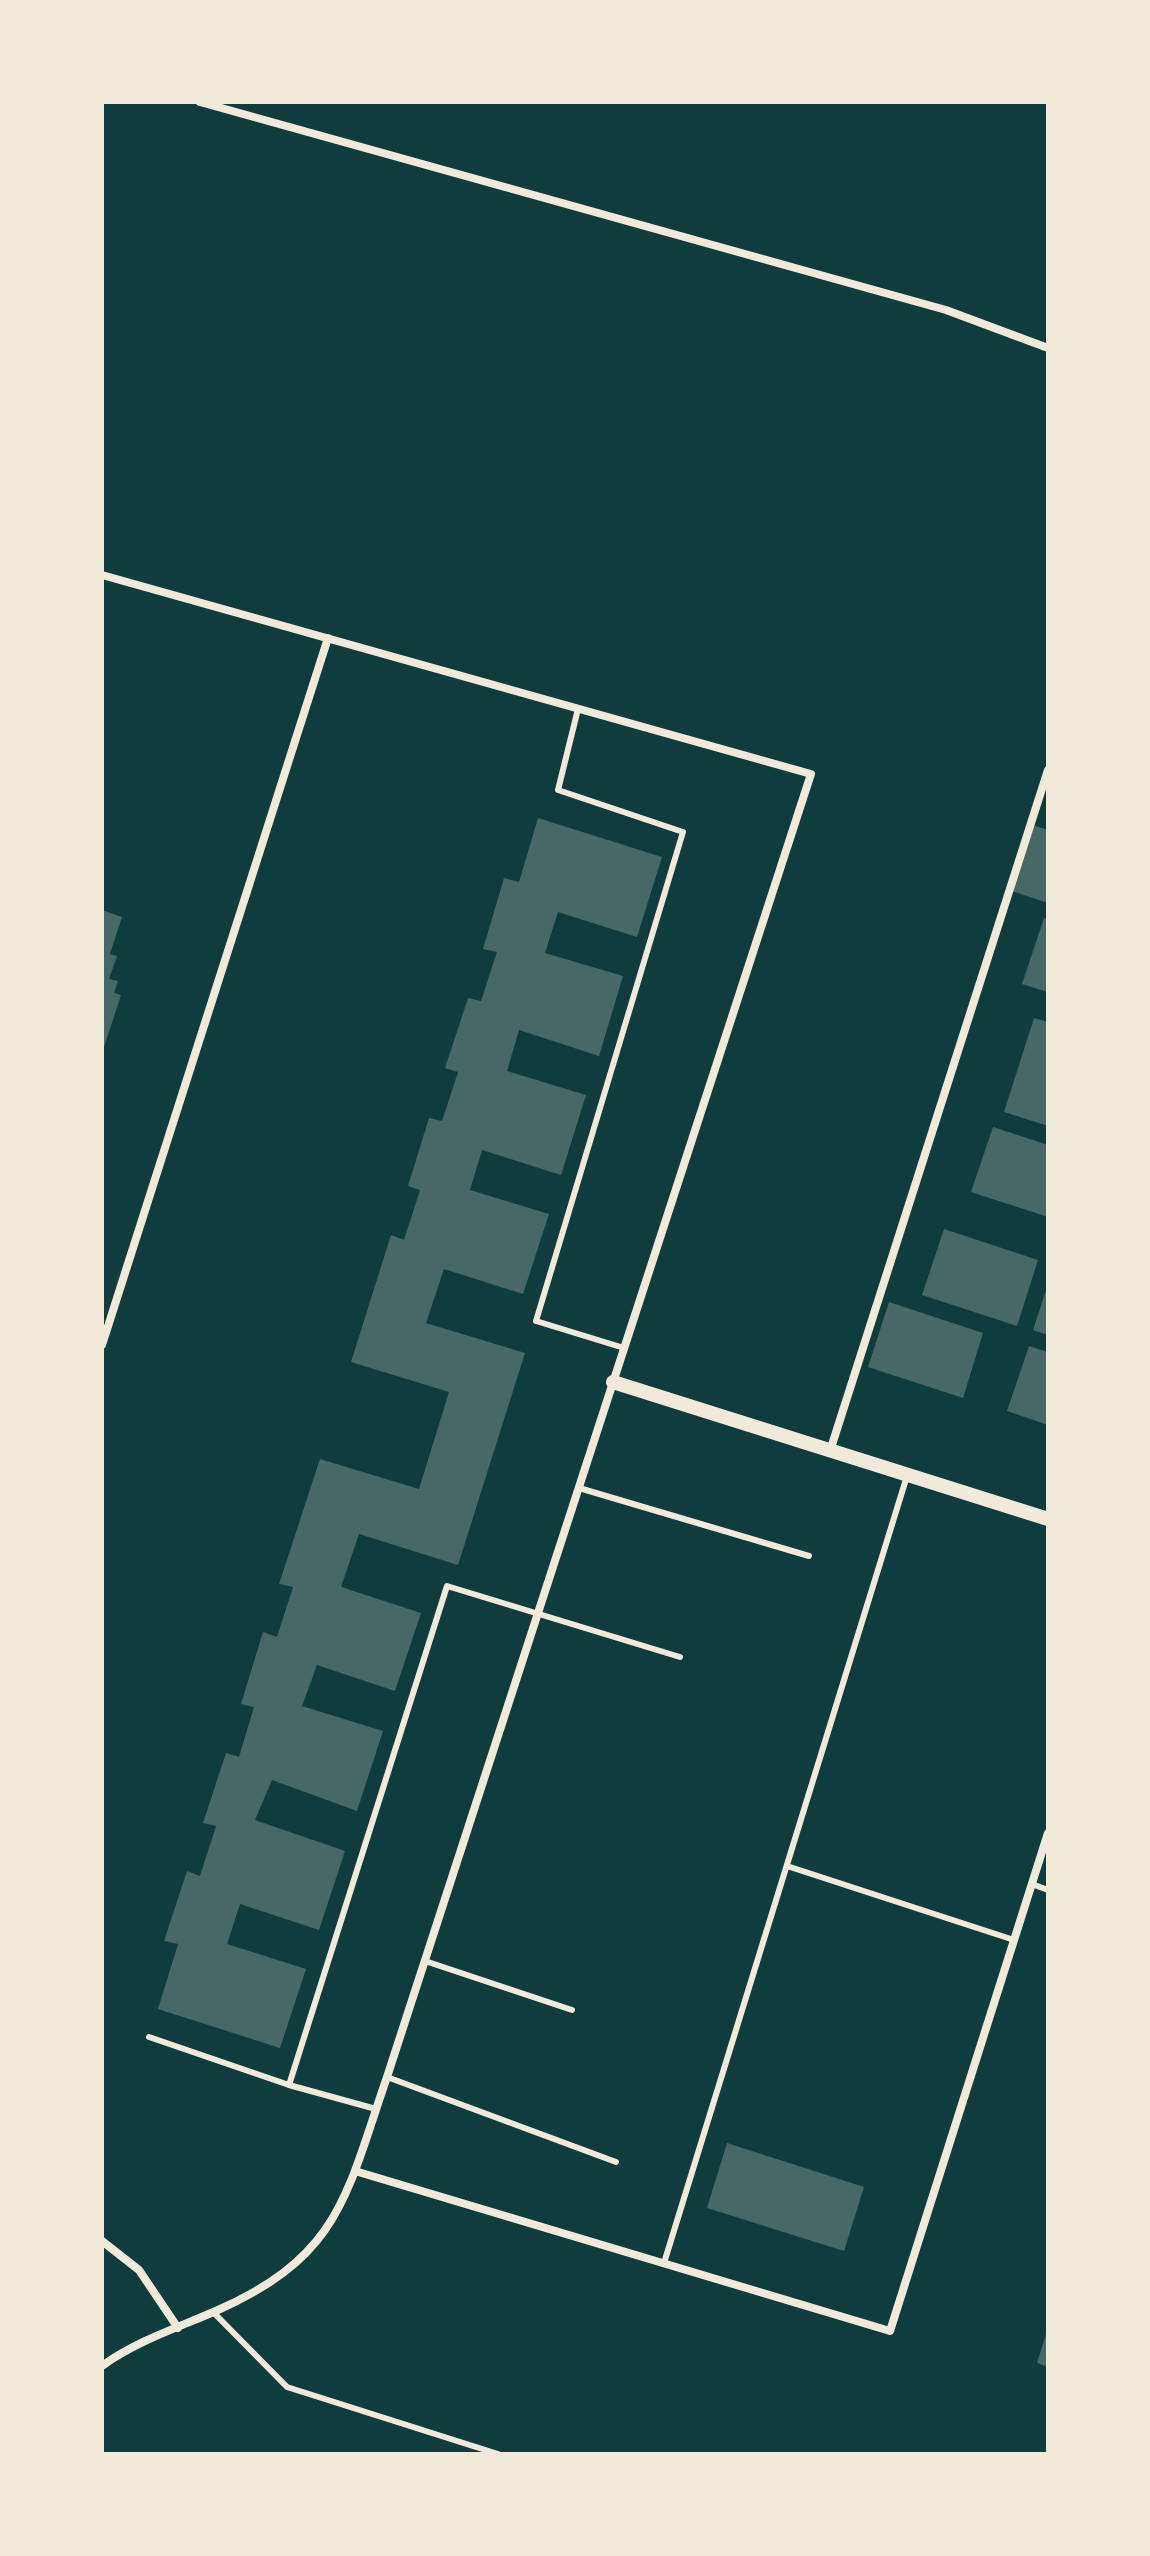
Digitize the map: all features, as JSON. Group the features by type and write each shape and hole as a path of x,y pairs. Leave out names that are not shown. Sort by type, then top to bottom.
{"street":[{"path":"200,102 946,310 1048,348"},
{"path":"102,575 811,774 387,2077 355,2171 332,2223 307,2255 275,2282 102,2366"},
{"path":"102,1345 328,638"},
{"path":"830,1451 1048,770"},
{"path":"613,1382 1048,1519"},
{"path":"355,2171 890,2331 1048,1833"},
{"path":"102,2241 139,2270 178,2328"}],"lane":[{"path":"578,709 558,790 683,832 536,1321 624,1348"},
{"path":"664,2263 908,1475"},
{"path":"579,1488 809,1556"},
{"path":"289,2085 447,1586 680,1657"},
{"path":"787,1866 1014,1940"},
{"path":"1032,1884 1048,1890"},
{"path":"425,1961 572,2010"},
{"path":"149,2037 289,2085 376,2109"},
{"path":"387,2077 616,2162"},
{"path":"213,2312 287,2387 498,2454"}],"building":[{"path":"538,818 662,857 637,937 558,912 545,953 623,976 599,1056 519,1030 507,1071 586,1095 561,1175 482,1150 470,1190 549,1214 523,1294 444,1269 426,1323 525,1353 458,1565 359,1534 341,1587 421,1613 395,1691 317,1665 302,1706 383,1731 357,1811 272,1780 255,1820 345,1851 319,1930 240,1904 227,1944 306,1969 280,2048 158,2009 178,1944 164,1941 187,1871 200,1876 216,1826 203,1823 226,1753 239,1757 254,1707 241,1704 263,1632 277,1637 293,1587 279,1584 320,1459 419,1489 449,1392 351,1362 391,1235 404,1240 420,1190 408,1186 429,1118 442,1121 458,1072 445,1068 468,998 481,1001 497,952 483,949 504,878 519,882"},
{"path":"1033,825 1048,830 1048,903 1012,891"},
{"path":"102,910 122,917 110,954 117,956 109,979 118,981 114,993 121,995 104,1047"},
{"path":"1044,918 1048,919 1048,992 1022,984"},
{"path":"1034,1018 1048,1022 1048,1126 1004,1112"},
{"path":"993,1127 1048,1145 1048,1217 971,1192"},
{"path":"944,1229 1038,1260 1017,1326 922,1295"},
{"path":"1048,1287 1048,1335 1033,1330"},
{"path":"889,1302 983,1333 963,1398 868,1367"},
{"path":"1029,1346 1048,1352 1048,1425 1007,1411"},
{"path":"727,2143 864,2187 844,2251 707,2208"},
{"path":"1048,2331 1048,2367 1037,2363"}]}
